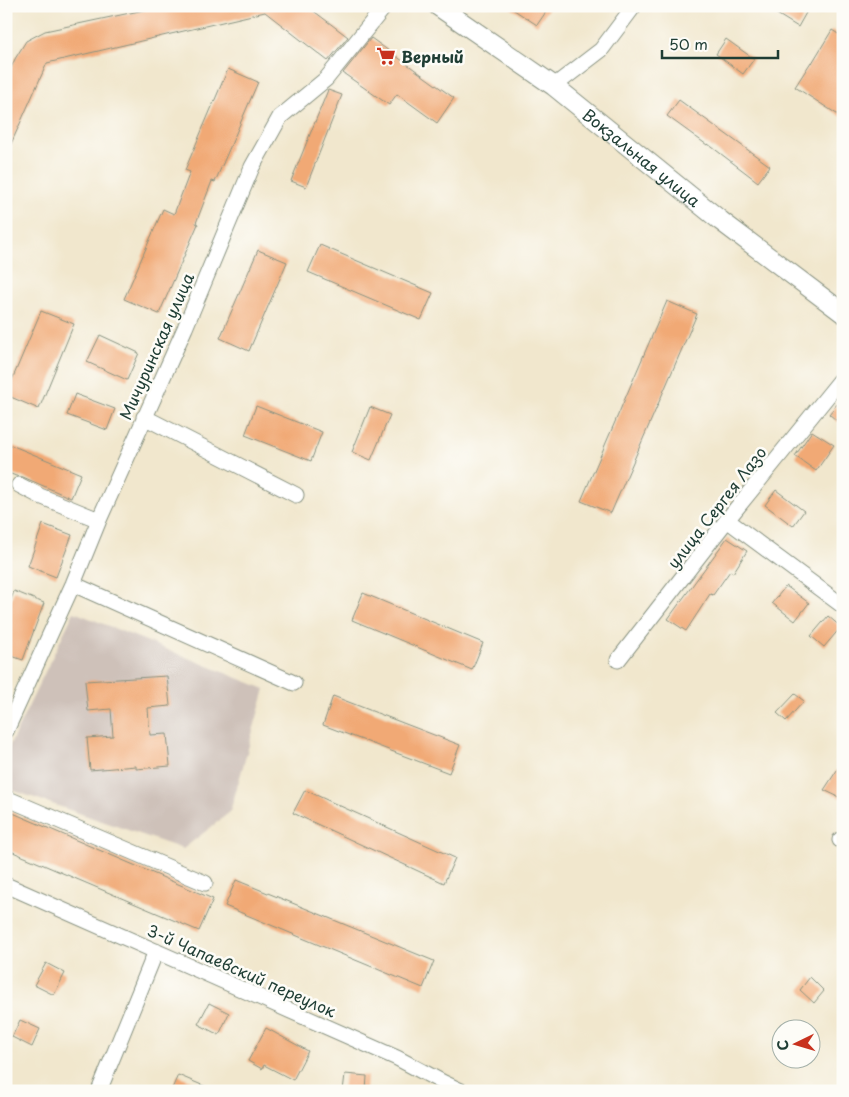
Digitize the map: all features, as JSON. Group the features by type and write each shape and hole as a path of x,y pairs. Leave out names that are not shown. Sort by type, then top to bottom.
{"main road":[{"name":"Вокзальная улица","path":"438,6 554,86 721,221 843,313"}],"street":[{"name":"Мичуринская улица","path":"6,731 73,584 144,416 185,328 252,167 280,117 326,79 385,6"},
{"path":"554,86 602,50 634,6"},
{"name":"улица Сергея Лазо","path":"618,660 726,520 843,377"},
{"path":"144,416 296,495"},
{"path":"19,485 40,496 99,520"},
{"path":"726,520 843,606"},
{"path":"73,584 294,683"},
{"path":"6,798 205,882"},
{"name":"3-й Чапаевский переулок","path":"6,885 397,1058 443,1087 461,1091"},
{"path":"99,1091 156,952"}],"shaded area":[{"path":"74,612 265,689 230,812 183,849 6,788 6,753"}],"building":[{"path":"163,6 307,6 348,37 328,61 265,12 47,63 6,155 6,79 26,41 45,31"},
{"path":"508,6 550,6 537,25"},
{"path":"764,6 799,6 807,11 798,27"},
{"path":"832,30 843,37 843,118 795,87"},
{"path":"371,38 454,98 437,123 397,94 389,105 343,73"},
{"path":"726,39 754,59 743,74 716,54"},
{"path":"228,69 258,82 215,182 212,181 196,223 198,224 159,314 124,299 163,209 174,214 190,172 185,170"},
{"path":"328,90 342,95 306,187 291,181"},
{"path":"679,100 770,166 758,182 667,116"},
{"path":"320,245 433,293 421,320 308,272"},
{"path":"258,250 287,262 249,351 220,338"},
{"path":"667,301 697,314 611,513 581,501"},
{"path":"41,311 74,324 39,409 6,394"},
{"path":"100,335 139,353 127,380 87,362"},
{"path":"75,394 115,409 107,430 67,415"},
{"path":"843,397 843,426 829,414"},
{"path":"256,406 322,432 311,461 245,435"},
{"path":"370,407 390,415 371,460 352,452"},
{"path":"812,431 834,445 816,471 795,456"},
{"path":"6,443 81,474 71,498 23,477 6,472"},
{"path":"776,490 804,511 793,526 765,505"},
{"path":"43,524 72,535 56,577 28,566"},
{"path":"727,538 747,551 733,573 730,571 713,595 710,594 686,631 668,619"},
{"path":"786,586 809,603 795,621 772,603"},
{"path":"14,591 44,603 23,660 6,654 6,613"},
{"path":"363,593 483,643 472,670 352,620"},
{"path":"828,616 841,627 824,647 811,636"},
{"path":"167,676 170,706 148,708 150,735 167,734 170,766 136,769 136,766 90,770 87,738 113,736 111,709 88,711 85,681"},
{"path":"795,694 804,701 786,721 777,713"},
{"path":"333,696 460,745 449,773 323,725"},
{"path":"843,761 843,799 824,790"},
{"path":"305,790 455,858 444,883 293,813"},
{"path":"6,810 213,899 199,931 6,849"},
{"path":"236,880 434,961 423,988 225,906"},
{"path":"46,963 65,973 54,995 34,985"},
{"path":"810,977 824,991 814,1003 800,990"},
{"path":"209,1003 229,1013 219,1035 198,1024"},
{"path":"20,1020 40,1029 32,1047 12,1037"},
{"path":"266,1028 308,1051 293,1080 264,1065 262,1069 248,1061"},
{"path":"345,1074 367,1076 366,1091 343,1091"},
{"path":"178,1075 216,1091 171,1091"}],"place":[{"name":"Верный","path":"386,56"}]}
